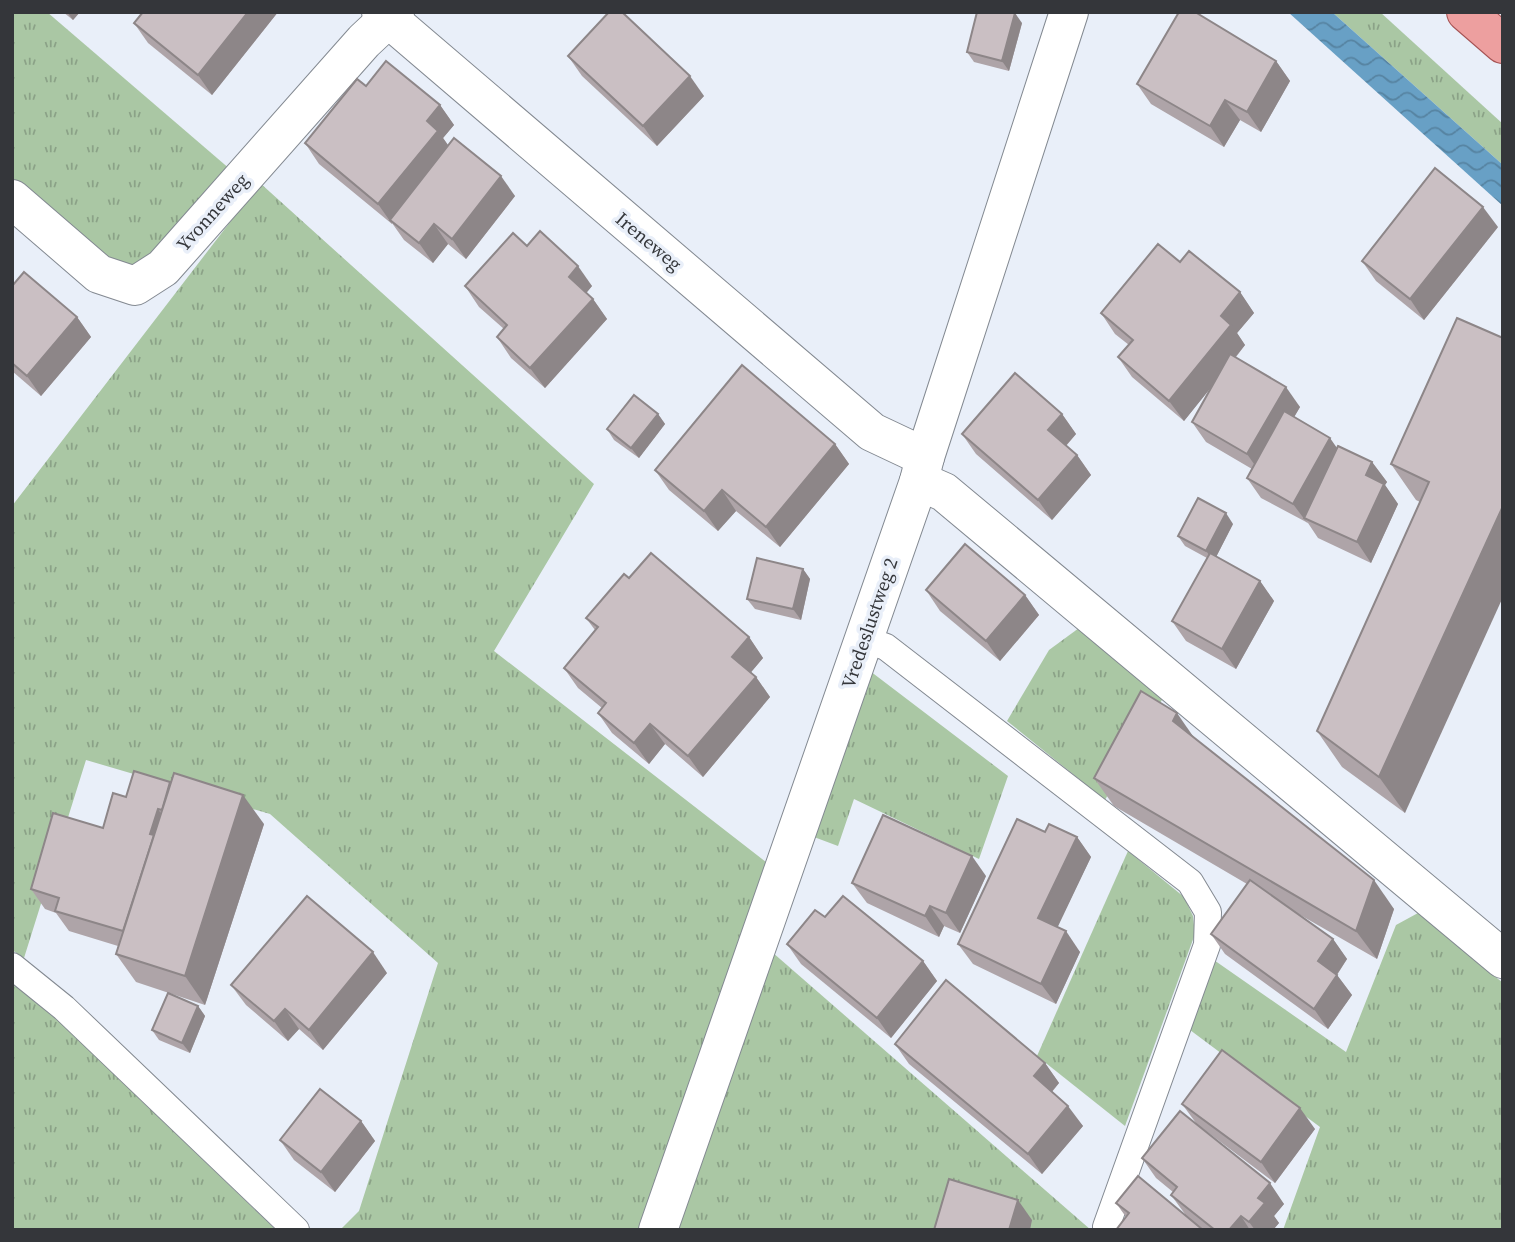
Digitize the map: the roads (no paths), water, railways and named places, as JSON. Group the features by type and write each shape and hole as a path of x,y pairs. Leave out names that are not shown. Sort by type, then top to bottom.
{"main road":[{"path":"1466,12 1503,44"}],"street":[{"name":"Vredeslustweg 2","path":"659,1230 922,469 1069,12"},
{"name":"Ireneweg","path":"388,15 872,432 922,469 944,492 1503,959"},
{"name":"Yvonneweg","path":"12,199 99,274 135,286 163,268 388,15"}],"lane":[{"path":"864,639 886,646 1190,882 1208,912 1207,945 1106,1227"},
{"path":"12,966 64,1008 296,1230"}],"water":[{"path":"1288,12 1332,12 1503,165 1503,206"}]}
